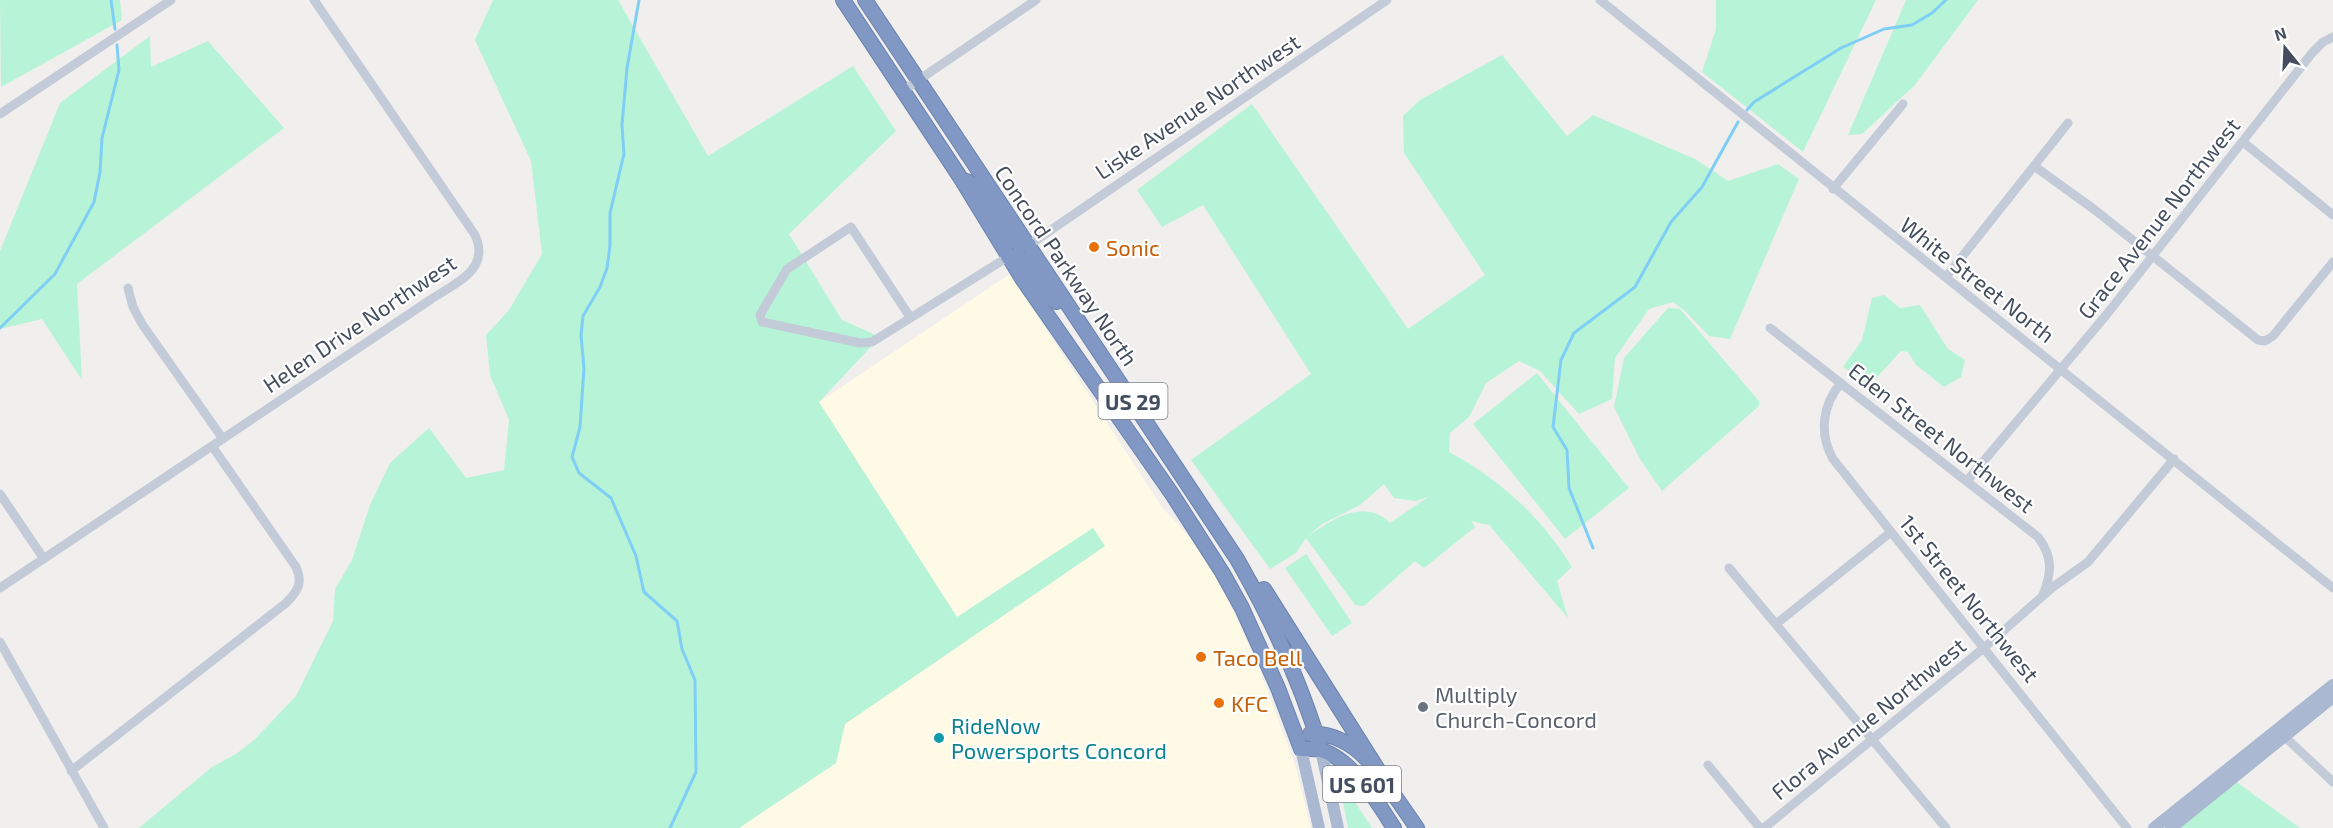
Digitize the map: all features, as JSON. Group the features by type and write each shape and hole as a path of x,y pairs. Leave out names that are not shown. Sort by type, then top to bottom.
{"highway":[{"name":"Concord Parkway North","path":"843,0 960,177 1008,257 1172,494 1242,608 1278,688 1301,749"},
{"name":"Concord Parkway North","path":"866,0 1237,559 1284,648 1304,693 1321,750"},
{"path":"960,177 978,189 1017,243 1029,245"},
{"path":"1008,257 1018,256 1030,268 1076,328 1109,365"},
{"path":"1143,452 1160,441"},
{"name":"US 601","path":"1237,559 1260,583 1417,828"},
{"path":"1296,735 1316,733 1332,736 1364,756 1394,795"},
{"name":"US 601","path":"1301,749 1321,750 1333,755 1351,771 1394,828"}],"main road":[{"path":"2154,828 2333,685"},
{"path":"2170,828 2333,697"},
{"name":"US 29","path":"1301,749 1319,828"},
{"name":"US 29","path":"1321,750 1338,828"}],"street":[{"path":"0,114 171,0"},
{"name":"Helen Drive Northwest","path":"0,588 430,300 472,271 479,260 478,243 467,223 314,0"},
{"path":"904,90 1036,0"},
{"name":"Liske Avenue Northwest","path":"1029,245 1387,0"},
{"name":"White Street North","path":"1600,0 2333,588"},
{"name":"Grace Avenue Northwest","path":"1968,481 2062,369 2312,54 2323,42 2333,38"},
{"path":"1833,189 1903,104"},
{"path":"1946,277 2068,123"},
{"path":"2243,142 2333,215"},
{"path":"2034,166 2258,340 2265,341 2273,336 2333,262"},
{"path":"910,317 851,227 787,269 760,315 762,322 860,343 872,342 1008,257"},
{"path":"128,288 133,308 142,324 223,439"},
{"name":"Eden Street Northwest","path":"1770,328 2038,537 2051,562 2049,580 2042,597"},
{"name":"1st Street Northwest","path":"1841,382 1827,406 1824,420 1827,448 1846,477 1985,647 2127,828"},
{"path":"71,771 286,603 298,590 300,581 296,567 212,446"},
{"name":"Flora Avenue Northwest","path":"1762,828 1985,647 2059,583 2088,562 2174,459"},
{"path":"0,494 44,559"},
{"path":"1776,624 1891,532"},
{"path":"1729,568 1820,679 1874,738 1946,828"},
{"path":"2049,580 2059,583"},
{"path":"0,642 104,828"},
{"path":"2284,736 2333,782"},
{"path":"1708,765 1762,828"}],"shaded area":[{"path":"1010,274 1162,507 1199,548 1227,597 1261,673 1296,768 1311,828 739,828 836,763 845,724 1105,546 1093,528 957,617 819,402"}],"green space":[{"path":"0,0 120,0 122,20 1,87"},
{"path":"493,0 618,0 708,156 853,66 896,131 789,234 842,320 880,337 819,402 957,617 1093,528 1105,546 845,724 836,763 739,828 139,828 212,767 236,754 254,740 296,696 333,621 335,589 352,560 370,505 390,463 429,428 466,478 504,470 509,420 490,375 486,335 509,310 542,254 531,161 475,40"},
{"path":"1716,0 1876,0 1803,152 1702,72 1716,29"},
{"path":"1906,0 1978,0 1915,85 1862,134 1848,135"},
{"path":"150,36 151,67 208,41 284,128 77,284 82,380 42,319 0,329 0,251 60,103"},
{"path":"1502,55 1567,136 1593,115 1695,159 1728,181 1778,164 1799,179 1730,339 1709,336 1673,302 1649,309 1615,358 1612,399 1579,414 1540,371 1519,361 1486,383 1469,417 1450,433 1449,452 1486,475 1534,516 1572,567 1557,581 1568,618 1489,525 1471,521 1475,527 1424,568 1415,561 1364,606 1355,605 1306,538 1296,553 1270,569 1191,460 1311,374 1203,205 1162,227 1137,190 1252,104 1408,329 1485,275 1404,153 1403,116 1420,100","holes":["1384,484 1394,498 1415,501 1428,497 1390,523 1380,515 1359,512 1337,518 1307,537 1322,524 1360,505"]},
{"path":"1884,295 1900,308 1920,305 1948,349 1965,360 1961,377 1944,387 1916,365 1908,352 1901,351 1869,386 1843,367 1862,340 1872,298"},
{"path":"1668,308 1680,309 1759,401 1759,406 1662,491 1640,459 1614,407 1624,358"},
{"path":"1537,373 1629,488 1565,539 1473,424"},
{"path":"1306,554 1352,623 1332,636 1285,568"},
{"path":"1338,776 1372,828 1348,828"},
{"path":"2231,778 2300,828 2169,828"}],"waterway":[{"path":"111,0 115,29"},
{"path":"639,0 627,68 622,125 624,154 610,213 607,268 600,287 583,316 581,335 584,368 580,427 572,457 579,473 611,498 636,556 644,592 677,621 682,649 695,680 696,772 670,828"},
{"path":"1747,110 1754,102 1841,48 1884,29 1912,25 1932,13 1946,0"},
{"path":"0,328 55,274 94,202 100,172 102,138 119,70 117,45"},
{"path":"1593,548 1569,488 1567,450 1553,427 1561,360 1574,333 1635,287 1671,222 1702,187 1738,122"}],"place":[{"name":"Sonic","path":"1094,247"},
{"name":"Taco Bell","path":"1201,657"},
{"name":"KFC","path":"1219,703"},
{"name":"Multiply Church-Concord","path":"1423,707"},
{"name":"RideNow Powersports Concord","path":"939,738"}]}
